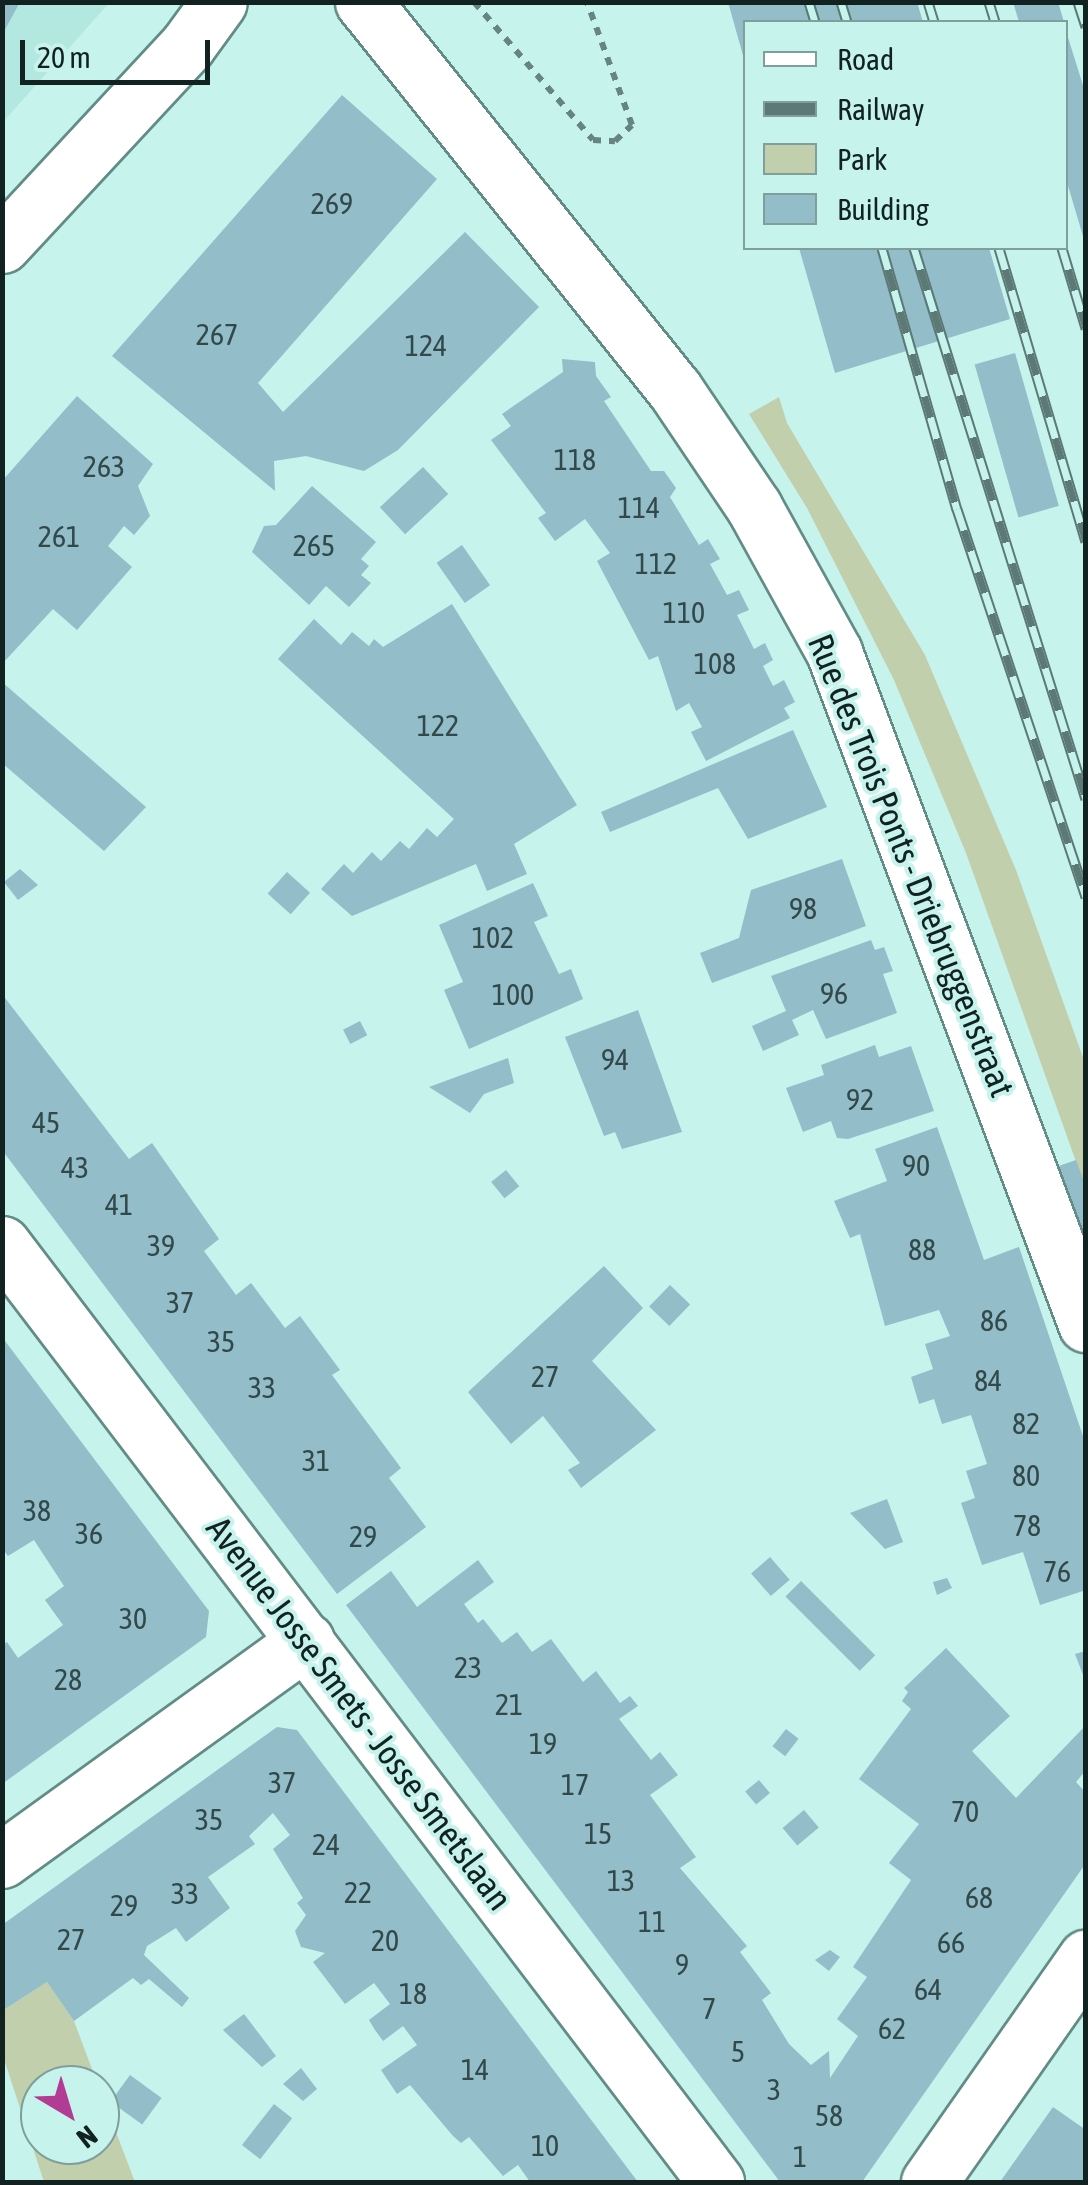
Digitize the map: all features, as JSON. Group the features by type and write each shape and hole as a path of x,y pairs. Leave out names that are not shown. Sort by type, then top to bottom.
{"street":[{"path":"2,244 188,46 219,2"},
{"name":"Rue des Trois Ponts - Driebruggenstraat","path":"364,2 675,390 754,508 834,652 1086,1324"},
{"name":"Avenue Josse Smets - Josse Smetslaan","path":"2,1244 716,2182"},
{"path":"2,1860 306,1641"},
{"path":"930,2182 1086,1958"}],"path":[{"path":"479,3 593,140 615,142 632,125 587,2"}],"shaded area":[{"path":"3,3 109,3 3,122"}],"green space":[{"path":"779,397 787,423 925,655 1016,870 1085,1063 1085,1187 966,853 894,680 807,508 749,414"},
{"path":"47,1982 74,2021 90,2065 20,2065 20,2108 3,2056 2,2011"},
{"path":"120,2143 135,2182 44,2182 38,2165 120,2165"}],"building":[{"path":"2,2 20,2 2,35"},
{"path":"728,2 917,2 922,20 743,20 743,55"},
{"path":"1013,2 1058,2 1063,20 1018,20"},
{"path":"1068,37 1086,95 1085,243 1068,186"},
{"path":"342,95 437,179 258,383 283,412 465,232 539,307 398,450 364,471 306,456 274,461 275,491 112,356"},
{"path":"800,250 990,250 1010,319 835,373"},
{"path":"1015,353 1059,506 1018,517 975,365"},
{"path":"562,359 595,362 596,376 611,397 604,401 651,471 664,471 676,488 670,497 699,545 708,539 720,559 710,564 727,595 739,590 749,610 737,615 754,649 765,643 773,660 763,666 773,686 784,680 795,702 784,708 790,718 706,761 691,732 702,727 689,703 676,711 658,656 649,660 597,561 610,553 585,519 555,541 538,518 546,513 491,440 511,426 502,414 563,372"},
{"path":"77,396 153,464 138,486 150,516 134,535 124,526 108,546 132,567 77,630 53,609 2,664 2,481"},
{"path":"423,467 448,494 405,534 380,507"},
{"path":"312,486 376,542 361,559 369,566 361,575 371,583 349,607 326,586 309,605 252,552 264,526 276,525"},
{"path":"462,545 490,585 465,603 437,563"},
{"path":"452,604 577,805 514,844 527,874 487,891 476,864 352,916 321,889 344,864 353,873 372,852 381,861 400,841 409,849 427,828 437,837 454,819 278,659 314,619 341,645 352,632 369,646 374,639 383,647"},
{"path":"2,682 146,807 104,851 2,763"},
{"path":"793,730 827,807 748,839 718,788 610,832 601,812"},
{"path":"842,859 866,926 712,983 700,953 739,938 751,890"},
{"path":"20,869 38,885 18,900 4,882"},
{"path":"287,872 310,893 291,914 268,894"},
{"path":"533,883 548,916 534,922 559,974 571,969 583,999 469,1049 444,990 463,982 439,925"},
{"path":"871,940 875,950 884,947 893,971 883,974 897,1013 826,1039 813,1010 792,1020 799,1035 763,1051 752,1026 786,1011 771,976"},
{"path":"2,994 129,1159 152,1143 219,1239 204,1251 236,1295 251,1283 285,1328 300,1316 340,1370 332,1375 401,1468 389,1478 426,1527 337,1594 2,1150"},
{"path":"638,1010 682,1132 622,1149 615,1132 604,1136 565,1037"},
{"path":"360,1021 367,1035 350,1044 343,1030"},
{"path":"875,1045 879,1057 911,1046 934,1111 848,1139 837,1138 831,1121 803,1132 786,1088 824,1075 821,1065"},
{"path":"508,1058 514,1083 484,1094 470,1113 429,1087"},
{"path":"937,1127 984,1260 1019,1247 1086,1445 1086,1590 1040,1605 1023,1552 982,1565 961,1503 975,1498 966,1471 987,1464 971,1415 942,1424 934,1399 919,1404 911,1377 933,1369 925,1344 950,1336 939,1310 885,1326 860,1234 850,1238 834,1201 887,1181 875,1149"},
{"path":"1076,1160 1086,1187 1086,1269 1050,1169"},
{"path":"506,1170 519,1186 504,1198 491,1182"},
{"path":"604,1266 643,1308 592,1361 656,1430 581,1488 568,1470 580,1463 543,1416 511,1444 468,1392"},
{"path":"670,1285 690,1304 669,1326 649,1307"},
{"path":"2,1337 209,1611 206,1637 2,1784 2,1646 7,1642 18,1658 63,1625 45,1600 64,1586 34,1540 8,1556 2,1548"},
{"path":"887,1499 903,1542 885,1549 850,1513"},
{"path":"770,1557 790,1580 771,1596 751,1573"},
{"path":"478,1560 494,1582 464,1604 478,1623 483,1619 502,1643 517,1632 532,1652 551,1639 583,1682 596,1671 620,1703 630,1696 638,1706 619,1719 651,1760 660,1752 678,1775 650,1795 696,1857 680,1868 747,1946 740,1952 771,1993 762,2000 789,2044 811,2065 829,2051 830,2078 858,2036 837,2019 867,1977 853,1967 911,1880 889,1863 919,1824 859,1779 911,1709 902,1701 908,1692 904,1688 946,1648 1010,1716 972,1751 1016,1798 1086,1725 1086,1770 1076,1782 1086,1793 1086,1863 862,2182 780,2182 346,1605 391,1571 417,1607"},
{"path":"947,1578 952,1588 937,1595 933,1582"},
{"path":"801,1581 875,1655 860,1671 785,1597"},
{"path":"1086,1651 1086,1680 1085,1680 1075,1654"},
{"path":"277,1727 297,1730 638,2182 530,2182 518,2165 503,2176 469,2137 461,2143 453,2136 410,2085 397,2094 381,2070 417,2045 403,2026 383,2041 375,2030 369,2020 390,2004 374,1983 345,2004 313,1962 325,1953 301,1947 295,1931 306,1915 297,1903 303,1898 273,1849 290,1835 273,1813 249,1836 255,1844 208,1877 230,1908 186,1942 176,1928 147,1946 144,1955 189,1998 182,2007 149,1979 141,1985 133,1978 74,2021 47,1982 2,2011 2,1925"},
{"path":"786,1729 799,1739 785,1756 772,1746"},
{"path":"759,1780 770,1793 756,1805 745,1792"},
{"path":"804,1810 819,1828 797,1846 783,1828"},
{"path":"830,1950 840,1957 829,1971 815,1960"},
{"path":"244,2014 276,2056 262,2067 223,2030"},
{"path":"301,2068 317,2089 303,2101 283,2084"},
{"path":"130,2075 162,2098 142,2125 120,2109 120,2089"},
{"path":"274,2104 292,2118 260,2159 242,2145"},
{"path":"1053,2107 1086,2130 1086,2182 1000,2182"}],"railway":[{"path":"809,2 814,20"},
{"path":"841,2 846,20"},
{"path":"928,2 933,20"},
{"path":"989,2 994,20"},
{"path":"1078,2 1086,27"},
{"path":"883,250 957,509 1086,897"},
{"path":"915,250 1086,799"},
{"path":"1000,250 1086,541"},
{"path":"1063,250 1086,328"}]}
